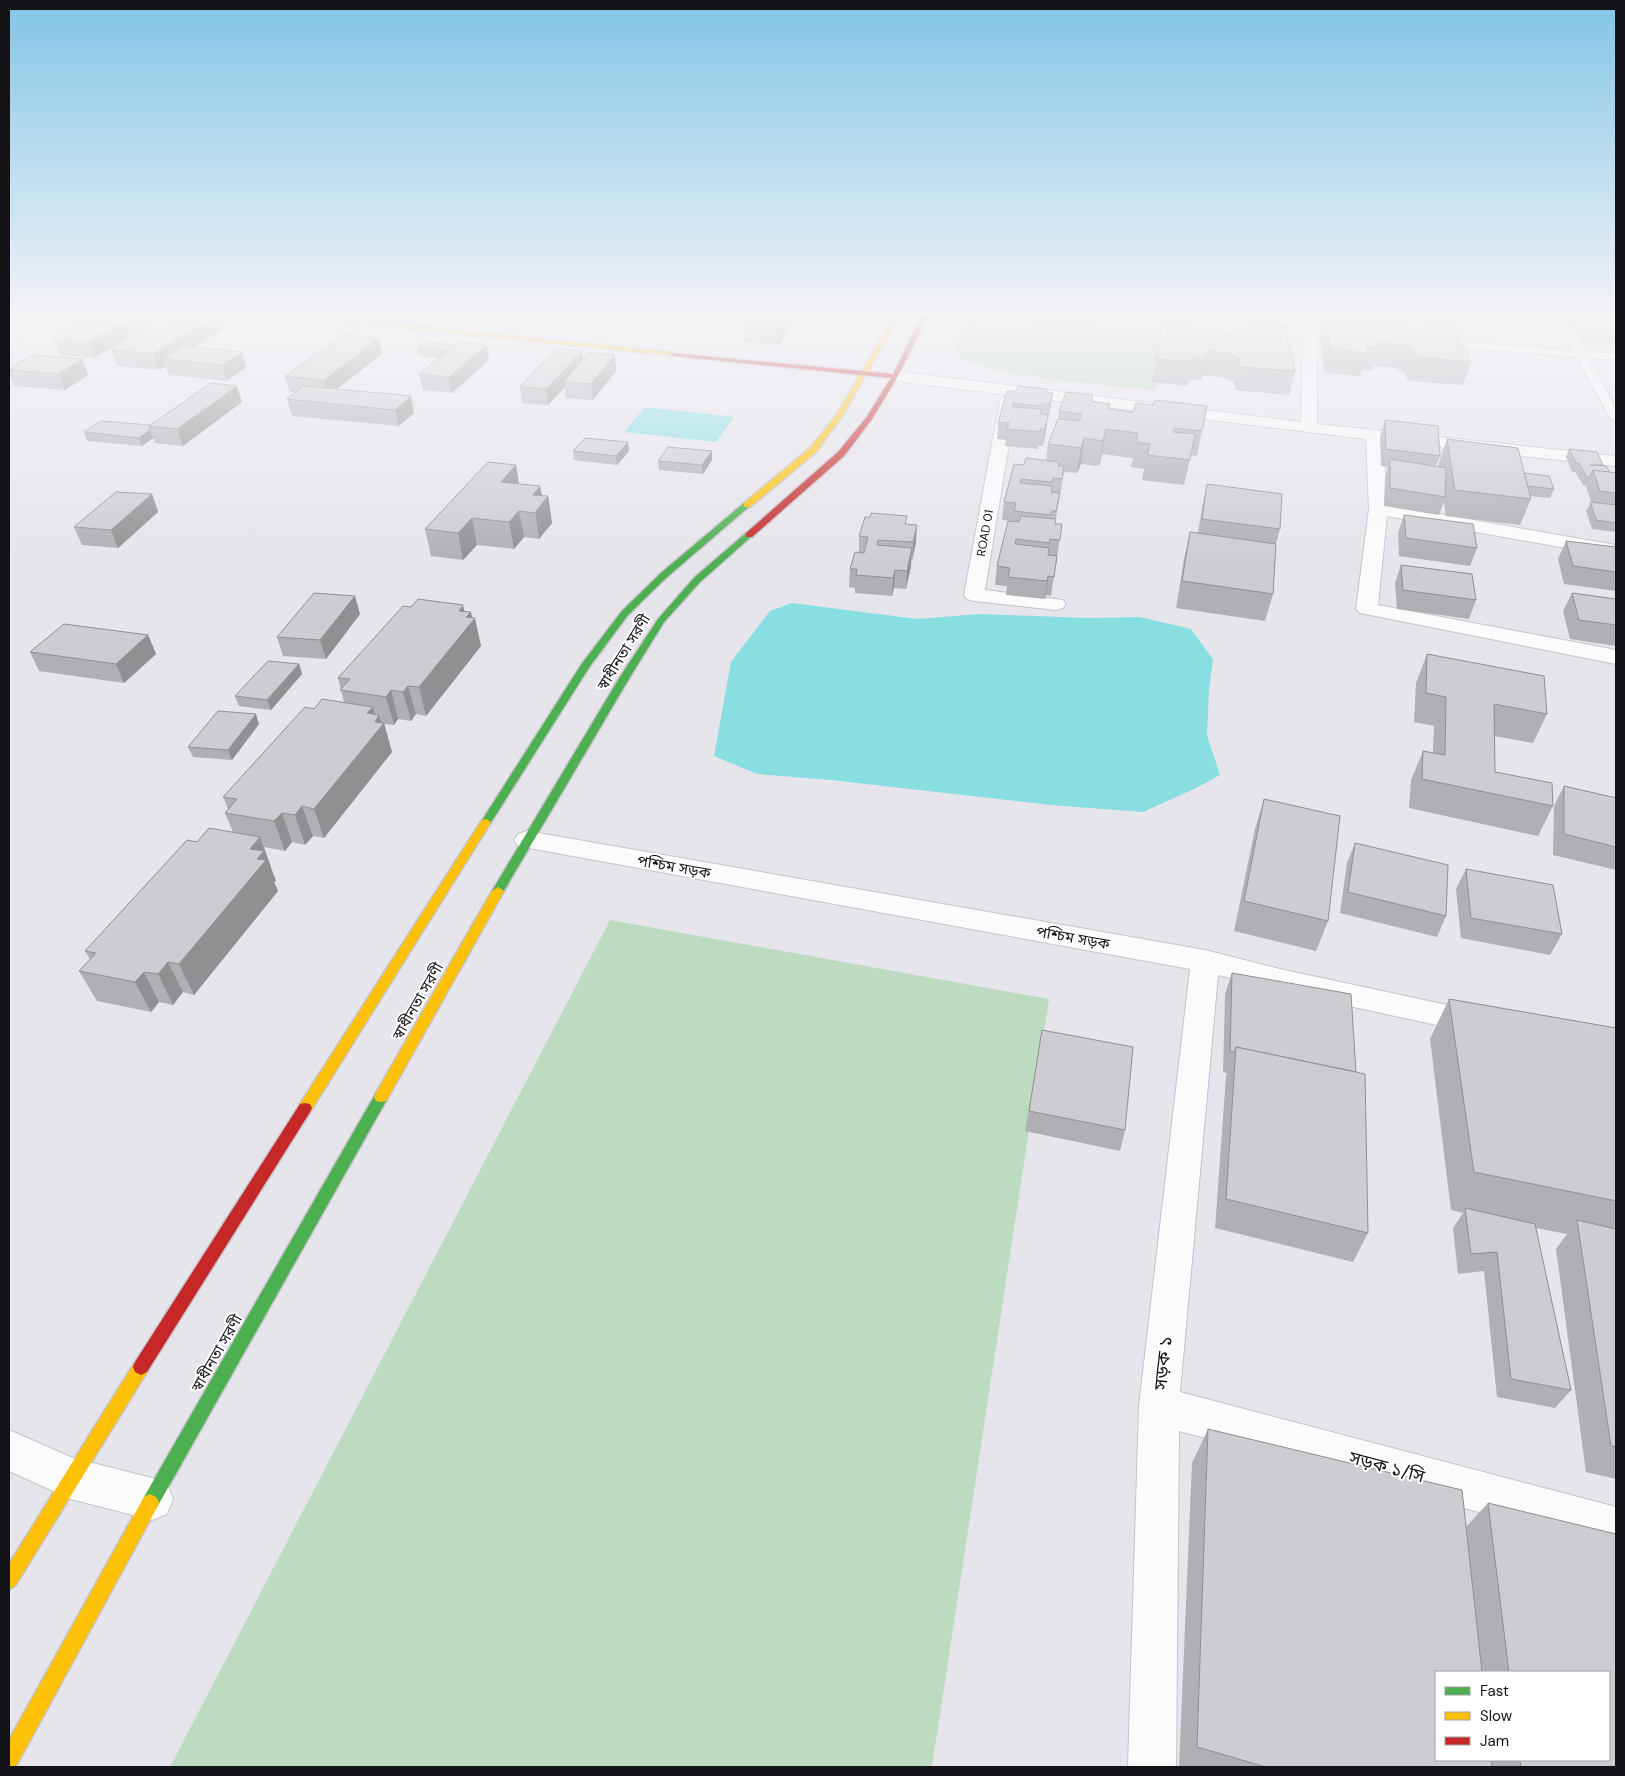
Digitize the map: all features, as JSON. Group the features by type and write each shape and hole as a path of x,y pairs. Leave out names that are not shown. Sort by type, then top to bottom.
{"main road":[{"name":"স্বাধীনতা সরণী","path":"9,1580 71,1478 586,666 625,613 664,575 813,450 840,415 850,397"},
{"name":"স্বাধীনতা সরণী","path":"9,1759 152,1499 527,840 661,621 697,580 841,454 868,419 882,397"}],"street":[{"name":"ROAD 01","path":"1009,397 974,595 1056,604"},
{"path":"1064,397 1309,428 1616,461"},
{"path":"1309,397 1309,428"},
{"path":"1374,434 1378,509 1367,608 1616,657"},
{"path":"1378,509 1616,551"},
{"name":"পশ্চিম সড়ক","path":"527,840 1205,961 1280,980 1501,1026"},
{"name":"সড়ক ১","path":"1152,1767 1158,1406 1205,961"},
{"name":"সড়ক ১/সি","path":"1158,1406 1616,1528"},
{"path":"9,1450 71,1478 152,1499"}],"lane":[{"path":"1605,397 1616,418"}],"green space":[{"path":"610,920 1049,999 932,1767 170,1767"}],"water":[{"path":"645,407 734,417 716,442 624,432"},
{"path":"792,603 917,619 980,614 1088,618 1140,617 1191,629 1213,659 1207,735 1220,775 1143,812 1050,805 831,780 757,774 714,756 731,662 770,611"}],"building":[{"path":"191,397 222,397 177,429 149,426"},
{"path":"290,397 410,397 395,410 287,399"},
{"path":"1005,397 1052,397 1050,403 1042,403 1041,406 1013,403 1012,407 1041,409 1040,414 1048,415 1045,429 1040,429 1040,432 1007,429 1009,423 998,422"},
{"path":"1064,397 1092,397 1091,401 1110,404 1108,409 1133,412 1136,403 1153,405 1155,400 1207,406 1202,431 1174,428 1173,432 1195,434 1190,460 1147,455 1150,444 1136,442 1138,433 1106,429 1103,441 1084,438 1081,448 1048,444 1058,419 1079,421 1082,414 1059,411"},
{"path":"1385,420 1438,426 1440,456 1386,449"},
{"path":"101,421 150,425 150,430 139,438 84,432"},
{"path":"585,438 628,442 616,456 573,451"},
{"path":"1447,439 1518,448 1531,499 1455,490"},
{"path":"668,447 712,451 702,465 658,461"},
{"path":"1569,449 1597,452 1603,465 1590,465 1606,466 1610,472 1593,470 1590,477 1587,477 1579,463 1576,463"},
{"path":"1026,458 1059,462 1058,466 1064,466 1062,479 1053,478 1052,482 1021,479 1020,483 1052,486 1051,492 1060,493 1056,511 1052,511 1050,515 1014,511 1016,503 1004,502 1014,464 1024,465"},
{"path":"1390,459 1446,468 1445,497 1390,488"},
{"path":"488,462 516,465 501,482 540,486 533,495 548,496 535,513 519,511 509,522 472,518 458,533 425,529"},
{"path":"1593,470 1616,473 1616,493 1600,491"},
{"path":"1524,473 1549,476 1554,489 1528,486"},
{"path":"1207,484 1282,494 1280,529 1202,519"},
{"path":"116,492 152,494 111,530 74,527"},
{"path":"1590,502 1616,505 1616,523 1596,520"},
{"path":"871,513 907,516 905,524 917,525 913,542 878,540 877,545 912,548 907,571 895,570 893,578 856,575 857,569 850,569 855,552 864,553 868,537 859,536 865,517 870,517"},
{"path":"1404,515 1473,524 1477,548 1406,538"},
{"path":"1021,516 1056,519 1055,524 1062,524 1060,540 1050,539 1049,543 1016,539 1015,544 1049,548 1048,555 1057,556 1054,577 1048,576 1047,581 1008,577 1010,568 997,566 1008,521 1019,522"},
{"path":"1190,532 1276,544 1273,594 1182,581"},
{"path":"1566,541 1616,547 1616,572 1573,566"},
{"path":"1401,565 1472,574 1476,600 1403,590"},
{"path":"314,593 355,596 320,640 277,637"},
{"path":"1572,593 1616,599 1616,625 1579,620"},
{"path":"418,599 463,605 459,611 471,612 466,617 475,618 419,687 408,686 403,692 391,690 386,697 340,690 350,679 338,678 403,606 411,607"},
{"path":"64,624 148,635 116,664 30,652"},
{"path":"1427,654 1544,676 1547,714 1494,704 1495,772 1552,783 1553,806 1422,779 1423,751 1445,755 1446,697 1426,693"},
{"path":"268,661 299,664 267,700 235,696"},
{"path":"322,699 373,707 367,713 379,715 375,722 384,723 314,809 302,806 295,815 282,813 274,821 225,813 237,799 223,797 305,707 314,709"},
{"path":"218,711 256,714 228,750 188,747"},
{"path":"1564,786 1616,798 1616,847 1564,834"},
{"path":"1264,799 1340,816 1328,921 1244,901"},
{"path":"209,828 260,837 250,849 264,851 257,859 266,860 179,964 168,962 158,974 144,972 135,982 79,971 96,953 85,951 187,840 197,842"},
{"path":"1355,843 1448,865 1446,916 1348,892"},
{"path":"1466,869 1553,885 1562,934 1471,918"},
{"path":"1232,973 1351,994 1356,1072 1236,1047 1234,1052 1230,1051"},
{"path":"1449,999 1616,1028 1616,1201 1474,1172"},
{"path":"1042,1030 1133,1047 1125,1130 1029,1111"},
{"path":"1236,1047 1365,1074 1368,1233 1226,1199"},
{"path":"1465,1208 1535,1224 1571,1390 1511,1379 1497,1252 1471,1254"},
{"path":"1577,1220 1616,1229 1616,1447 1611,1446"},
{"path":"1208,1429 1462,1490 1482,1671 1435,1671 1435,1761 1491,1761 1492,1767 1266,1767 1197,1747"},
{"path":"1488,1503 1616,1534 1616,1767 1521,1767 1520,1761 1610,1761 1610,1671 1509,1671"}],"traffic: fast":[{"path":"486,822 586,665 625,613 664,575 747,505"},
{"path":"498,891 625,677 661,621 697,580 749,535"},
{"path":"150,1503 381,1097"}],"traffic: slow":[{"path":"747,505 813,450 840,415 850,397"},
{"path":"305,1108 486,822"},
{"path":"381,1097 498,891"},
{"path":"9,1580 141,1367"},
{"path":"9,1759 150,1503"}],"traffic: jam":[{"path":"749,535 841,454 869,419 882,397"},
{"path":"141,1367 305,1108"}]}
